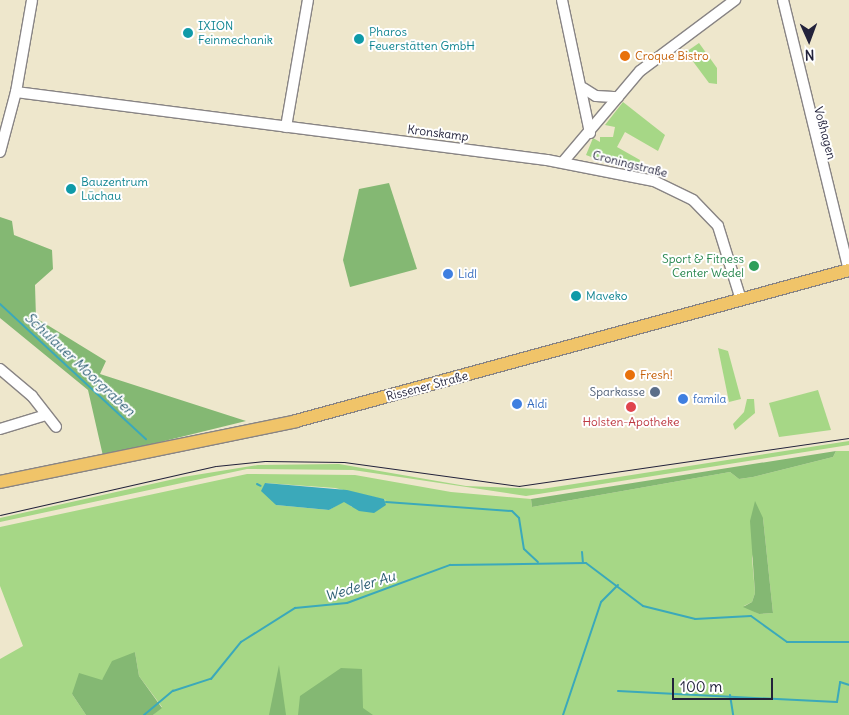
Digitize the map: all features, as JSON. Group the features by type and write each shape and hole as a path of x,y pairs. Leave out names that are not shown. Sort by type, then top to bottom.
{"main road":[{"name":"Rissener Straße","path":"0,482 279,425 849,270"}],"street":[{"path":"0,152 16,92 32,0"},
{"path":"286,127 308,0"},
{"path":"562,0 583,88 590,133"},
{"path":"563,162 580,146 618,97 674,42 735,0"},
{"name":"Voßhagen","path":"782,0 849,270"},
{"path":"583,88 596,96 618,97"},
{"name":"Kronskamp","path":"16,92 563,162"},
{"path":"580,146 582,159 591,166"},
{"name":"Croningstraße","path":"563,162 591,166 674,188 706,212 726,242 741,300"},
{"path":"0,369 56,427"},
{"path":"0,429 46,415"}],"green space":[{"path":"699,43 717,68 717,84 709,83 686,52"},
{"path":"623,102 665,135 658,151 625,132 617,147 640,160 639,167 614,160 612,165 586,155 593,138 600,142 600,137 613,137 615,127 605,125"},
{"path":"389,183 417,269 350,287 343,260 359,189"},
{"path":"0,217 12,221 14,235 52,250 53,269 35,285 36,318 106,361 100,374 246,421 103,456 88,390 0,318"},
{"path":"718,348 728,351 741,399 729,402"},
{"path":"818,390 831,430 779,437 769,403"},
{"path":"747,399 754,399 755,413 735,430 733,424 744,412"},
{"path":"849,441 849,445 526,496 353,470 247,469 0,522 0,518 183,477 258,465 339,464 466,486 542,489"},
{"path":"836,451 849,451 849,715 153,715 162,707 139,676 135,652 102,680 72,694 86,715 0,715 0,659 23,646 0,586 0,527 247,474 355,475 451,492 531,499 532,507 730,472 739,479 753,477 833,457","holes":["265,483 335,488 386,500 352,507 344,501 329,510 276,505","763,518 773,613 759,614 744,606 752,602 755,593 752,558"]},
{"path":"836,451 833,457 753,477 739,479 730,472 532,507 531,499"},
{"path":"755,501 763,518 773,613 759,614 743,607 752,602 755,593 750,521"},
{"path":"135,652 139,676 162,708 153,715 86,715 72,694 79,673 102,680 112,661"},
{"path":"279,665 286,715 269,715"},
{"path":"341,668 362,669 363,708 373,715 298,715 300,696"}],"water":[{"path":"265,483 347,490 384,499 386,505 374,513 359,511 344,502 329,510 276,505 261,491"}],"waterway":[{"name":"Schulauer Moorgraben","path":"0,304 146,439"},
{"path":"257,484 261,486"},
{"name":"Schulauer Moorgraben","path":"386,502 512,511 519,518 524,549 538,562"},
{"name":"Wedeler Au","path":"582,552 583,563"},
{"name":"Wedeler Au","path":"144,715 173,691 211,679 241,642 295,608 347,603 450,565 586,563 643,606 695,619 751,616 787,642 849,642"},
{"path":"563,715 601,602 618,585"},
{"path":"618,691 837,702 840,682 849,685"},
{"path":"730,695 733,715"}],"tram line":[{"path":"0,515 216,466 265,461 344,462 519,486 849,438"}],"place":[{"name":"IXION Feinmechanik","path":"188,33"},
{"name":"Pharos Feuerstätten GmbH","path":"359,39"},
{"name":"Croque Bistro","path":"625,56"},
{"name":"Bauzentrum Lüchau","path":"71,189"},
{"name":"Sport & Fitness Center Wedel","path":"754,266"},
{"name":"Lidl","path":"448,274"},
{"name":"Maveko","path":"576,296"},
{"name":"Fresh!","path":"630,375"},
{"name":"Sparkasse","path":"655,392"},
{"name":"famila","path":"683,399"},
{"name":"Aldi","path":"517,404"},
{"name":"Holsten-Apotheke","path":"631,407"}]}
